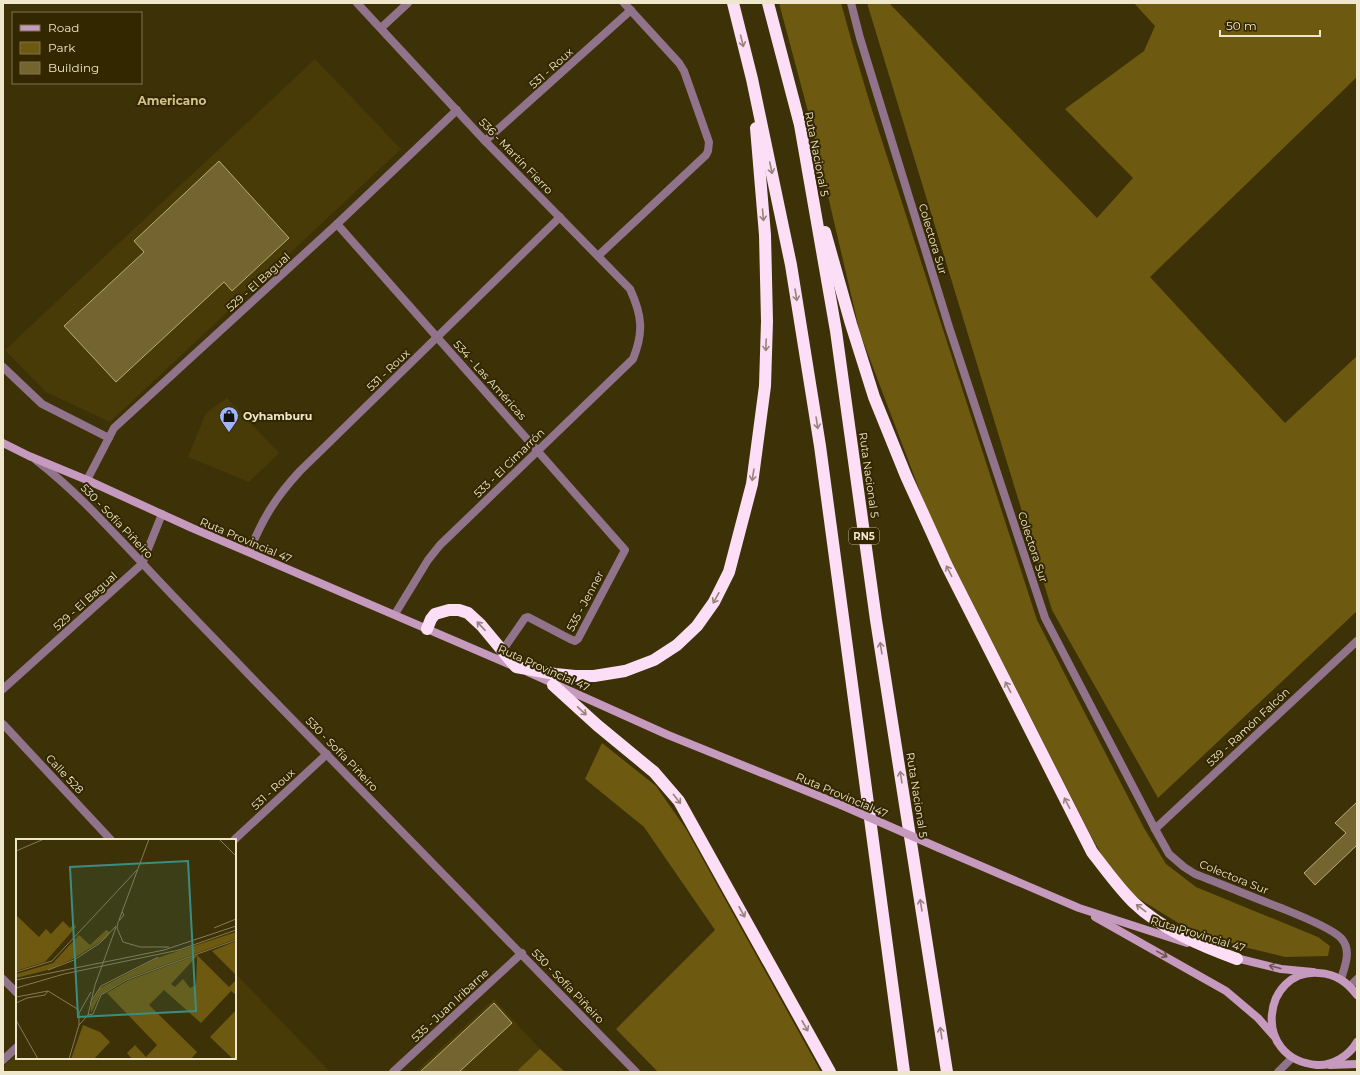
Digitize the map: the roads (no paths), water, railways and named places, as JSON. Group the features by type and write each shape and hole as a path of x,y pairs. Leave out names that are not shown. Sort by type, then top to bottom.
{"highway":[{"name":"RN5","path":"733,3 752,79 792,265 819,438 904,1072"},
{"name":"Ruta Nacional 5","path":"768,3 800,125 836,331 876,620 947,1072"},
{"path":"427,629 435,614 443,611 459,610 468,613 481,625 516,667 555,674 594,676 625,671 654,660 677,645 697,626 714,602 729,572 752,484 765,386 767,321 765,235 752,79"},
{"path":"800,125 821,219 851,324 877,404 906,476 946,564 1092,852 1114,881 1134,903 1163,924 1192,940 1237,959"},
{"path":"553,685 597,725 654,772 679,801 830,1072"}],"main road":[{"name":"Ruta Provincial 47","path":"3,443 29,456 87,480 319,584 395,614 668,735 841,805 1079,908 1237,959 1281,969 1328,974 1342,979"},
{"name":"Ruta Provincial 47","path":"1079,908 1226,991 1258,1018 1275,1036"},
{"path":"1313,972 1299,976 1287,984 1278,995 1272,1008 1271,1022 1275,1036 1285,1052 1292,1058 1305,1064 1357,1064"},
{"path":"1342,979 1357,995"},
{"path":"1320,1065 1333,1062 1345,1056 1357,1042"}],"street":[{"name":"536 - Martín Fierro","path":"357,3 485,141 630,290 640,314 640,332"},
{"path":"381,28 408,3"},
{"path":"598,256 706,156 709,142 680,63 624,3"},
{"name":"Colectora Sur","path":"851,3 860,38 947,320 1045,618 1154,829 1169,854 1195,874 1303,917 1341,938 1348,956 1342,979"},
{"name":"531 - Roux","path":"485,141 631,10"},
{"name":"529 - El Bagual","path":"87,480 114,428 337,224 456,110"},
{"name":"531 - Roux","path":"249,552 260,524 282,490 560,217"},
{"name":"534 - Las Américas","path":"337,224 625,550"},
{"name":"533 - El Cimarrón","path":"395,614 428,560 440,545 633,359 638,345 640,332"},
{"path":"3,367 42,404 109,438"},
{"name":"530 - Sofía Piñeiro","path":"29,456 59,478 111,529 142,564 522,953 636,1072"},
{"name":"529 - El Bagual","path":"3,689 142,564 162,514"},
{"name":"535 - Jenner","path":"502,651 524,618 528,617 575,641 578,639 625,550"},
{"name":"539 - Ramón Falcón","path":"1154,829 1357,640"},
{"name":"Calle 528","path":"3,724 110,839"},
{"name":"531 - Roux","path":"235,839 327,754"},
{"name":"535 - Juan Iribarne","path":"393,1072 522,953"},
{"path":"3,979 16,993"},
{"path":"1350,986 1357,979"},
{"path":"3,1060 16,1049"},
{"path":"1278,1072 1292,1058"}],"place":[{"name":"Oyhamburu","path":"229,433"}],"district":[{"name":"Americano","path":"172,101"}]}
